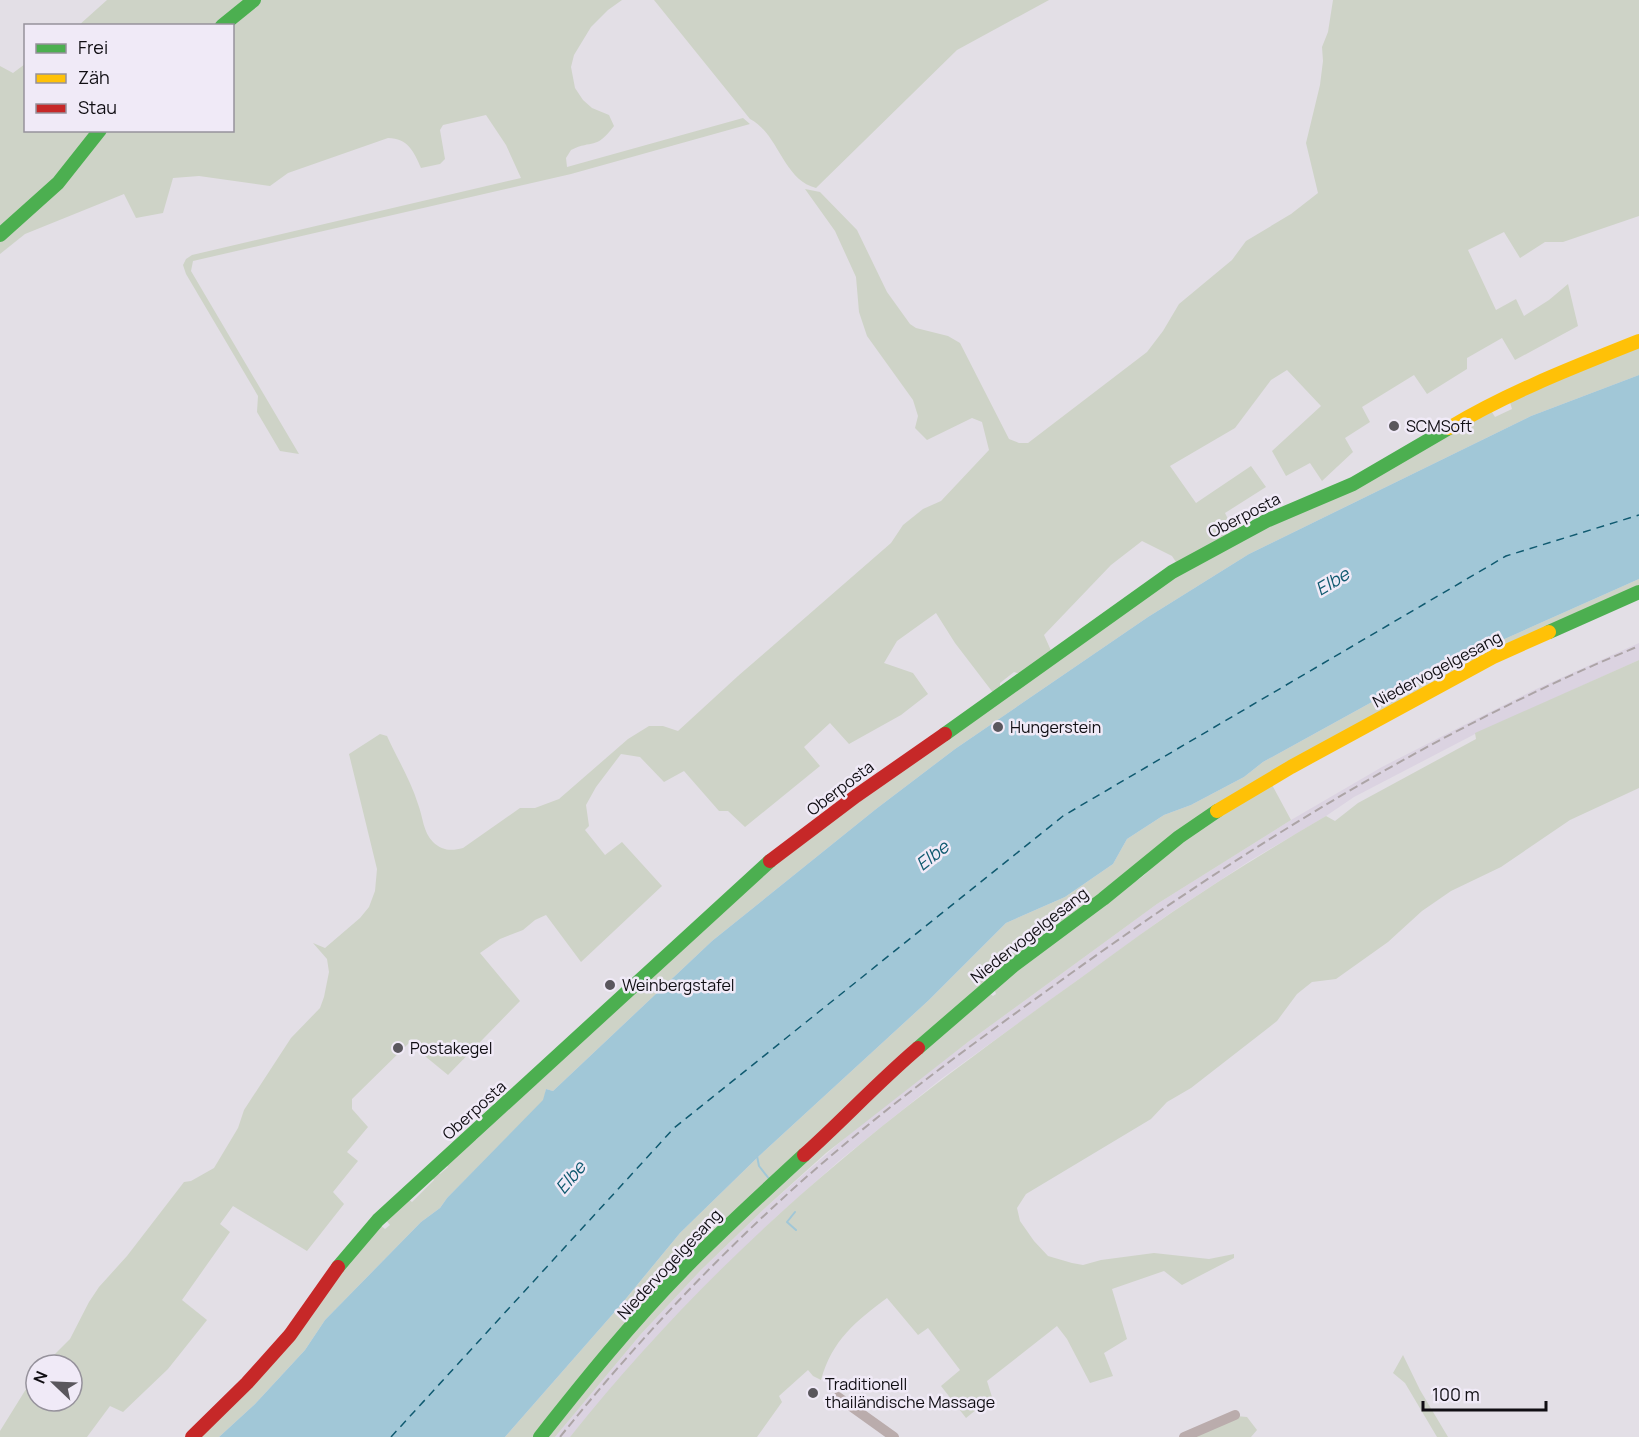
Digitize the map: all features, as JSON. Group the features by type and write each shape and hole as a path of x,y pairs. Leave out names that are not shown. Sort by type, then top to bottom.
{"street":[{"path":"224,24 254,0"},
{"path":"0,235 62,179 98,132"},
{"name":"Oberposta","path":"192,1437 247,1383 290,1335 347,1254 378,1220 769,862 855,796 1072,645 1172,572 1266,521 1353,484 1477,411 1581,364 1639,341"},
{"name":"Niedervogelgesang","path":"540,1437 590,1373 681,1272 735,1217 838,1125 890,1071 1012,966 1120,886 1179,837 1223,807 1291,767 1493,657 1639,592"},
{"path":"838,1397 894,1437"},
{"path":"1184,1437 1235,1415"}],"shaded area":[{"path":"107,0 248,0 218,24 80,24"},
{"path":"259,0 622,0 591,27 574,55 571,67 575,88 583,100 592,108 609,115 614,126 598,142 571,150 566,158 567,167 743,118 750,124 571,174 193,261 191,271 299,454 280,451 257,412 258,396 186,274 183,265 186,259 192,255 521,178 506,145 486,115 443,125 440,130 445,159 440,164 421,168 413,151 405,143 388,138 288,173 270,186 199,176 173,178 163,213 136,218 124,194 25,234 0,254 0,239 103,132 234,132 234,24"},
{"path":"654,0 1049,0 957,50 816,188 805,183 788,167 768,135 750,119"},
{"path":"1333,0 1639,0 1639,216 1563,242 1545,242 1520,258 1504,232 1468,250 1496,310 1516,299 1524,316 1568,284 1578,326 1515,360 1502,338 1467,358 1467,369 1427,394 1414,375 1362,407 1370,422 1345,438 1353,452 1322,481 1310,463 1286,476 1272,451 1321,406 1287,370 1271,380 1235,428 1170,466 1196,503 1251,466 1266,487 1225,513 1236,535 1178,565 1172,556 1142,541 1111,565 1044,635 1053,655 1023,675 1014,672 1000,683 1000,692 994,694 955,643 936,613 897,641 884,663 913,673 928,694 901,715 849,744 830,723 804,747 820,766 745,827 728,811 719,811 684,771 664,782 640,757 621,754 596,787 586,805 589,826 585,830 605,855 622,842 662,886 581,962 546,915 535,920 523,930 500,939 480,953 520,1001 448,1075 409,1043 352,1099 352,1109 368,1127 347,1152 358,1161 333,1192 344,1204 307,1251 233,1206 220,1224 230,1232 182,1300 207,1320 168,1369 123,1412 110,1406 87,1437 0,1437 0,1431 24,1392 24,1413 84,1413 84,1353 56,1353 70,1339 99,1287 127,1256 184,1182 191,1181 214,1168 238,1128 244,1110 291,1038 320,1008 329,972 327,959 313,943 325,948 360,918 369,907 375,891 377,869 349,754 380,734 387,736 412,787 430,838 444,849 463,848 520,808 535,808 559,799 628,739 649,726 663,726 678,731 891,543 903,525 923,509 941,501 989,450 982,422 972,418 927,440 915,428 918,416 913,400 867,336 859,312 856,277 835,231 805,189 820,192 857,230 887,292 910,324 916,328 948,336 960,343 1009,439 1019,443 1028,443 1147,352 1179,304 1232,260 1246,241 1291,214 1318,193 1306,143 1320,85 1322,47 1328,32"},
{"path":"24,65 24,132 95,132 55,182 0,231 0,66 13,73"},
{"path":"1639,344 1639,375 1531,416 1249,554 1148,617 955,749 876,809 712,941 553,1091 546,1089 544,1100 447,1198 440,1208 421,1222 325,1320 305,1350 255,1404 219,1437 196,1437 306,1319 310,1319 316,1310 313,1307 379,1224 385,1229 390,1225 385,1219 407,1198 412,1202 434,1180 430,1175 436,1170 440,1174 448,1167 445,1162 471,1136 476,1140 769,867 1174,574 1490,409 1495,417 1512,409 1509,399"},
{"path":"1639,579 1639,588 1352,728 1101,897 733,1216 536,1437 505,1437 619,1307 680,1233 758,1157 929,1000 1006,923 1065,897 1113,864 1127,839 1164,815 1191,805 1244,777 1263,762 1372,702 1405,689 1491,645"},
{"path":"1639,643 1639,660 1475,734 1354,797 1248,862 1169,914 941,1079 839,1161 775,1218 652,1342 570,1437 555,1437 641,1334 701,1270 764,1209 855,1129 968,1042 1157,904 1291,820 1382,767 1466,724 1534,690"},
{"path":"1639,660 1639,788 1570,820 1501,867 1451,891 1422,911 1388,942 1336,979 1312,982 1297,994 1277,1021 1191,1088 1167,1102 1151,1119 1026,1194 1017,1208 1020,1221 1048,1256 1072,1263 1083,1265 1101,1260 1154,1253 1209,1259 1234,1254 1234,1258 1182,1285 1164,1271 1112,1289 1127,1339 1104,1353 1113,1376 1090,1383 1067,1339 1057,1326 987,1381 992,1397 966,1418 941,1386 960,1370 928,1328 918,1335 887,1298 846,1333 832,1354 821,1380 808,1370 779,1396 782,1402 757,1437 570,1437 664,1328 767,1225 890,1120 1047,1002 1190,900 1326,816 1335,821 1358,803 1476,739 1475,733"},
{"path":"1271,783 1291,820 1157,904 968,1042 826,1153 701,1270 641,1334 555,1437 544,1437 684,1274 861,1103 989,993 993,996 996,994 994,988 1131,883 1140,879 1175,846"},
{"path":"1403,1355 1420,1390 1448,1437 1437,1437 1405,1383 1393,1373"},
{"path":"1236,1416 1247,1417 1257,1430 1251,1437 1191,1437"}],"water":[{"name":"Elbe","path":"1639,375 1639,579 1491,645 1405,689 1372,702 1263,762 1244,777 1191,805 1164,815 1127,839 1113,864 1065,897 1006,923 929,1000 758,1157 680,1233 619,1307 505,1437 219,1437 255,1404 305,1350 325,1320 421,1222 440,1208 447,1198 543,1100 546,1089 553,1091 712,941 876,809 955,749 1148,617 1249,554 1531,416"}],"waterway":[{"path":"757,1156 759,1166 770,1180"},
{"path":"795,1212 787,1222 796,1230"}],"ferry route":[{"path":"391,1437 674,1128 1063,816 1506,556 1639,515"}],"railway":[{"path":"560,1437 656,1325 724,1254 796,1186 916,1087 1030,1003 1197,886 1339,797 1486,716 1562,679 1639,646"}],"traffic: fast":[{"path":"224,24 254,0"},
{"path":"0,235 58,183 98,132"},
{"path":"945,734 1172,572 1266,521 1353,484 1449,428"},
{"path":"1549,632 1639,592"},
{"path":"918,1048 1013,966 1103,899 1179,837 1217,811"},
{"path":"338,1267 378,1220 770,861"},
{"path":"540,1437 609,1352 663,1291 712,1241 804,1155"}],"traffic: slow":[{"path":"1449,428 1566,370 1639,341"},
{"path":"1217,811 1291,767 1493,657 1549,632"}],"traffic: jam":[{"path":"770,861 856,796 945,734"},
{"path":"804,1155 918,1048"},
{"path":"192,1437 247,1383 290,1335 338,1267"}],"place":[{"name":"SCMSoft","path":"1394,426"},
{"name":"Hungerstein","path":"998,727"},
{"name":"Weinbergstafel","path":"610,985"},
{"name":"Postakegel","path":"398,1048"},
{"name":"Traditionell thailändische Massage","path":"813,1393"}]}
